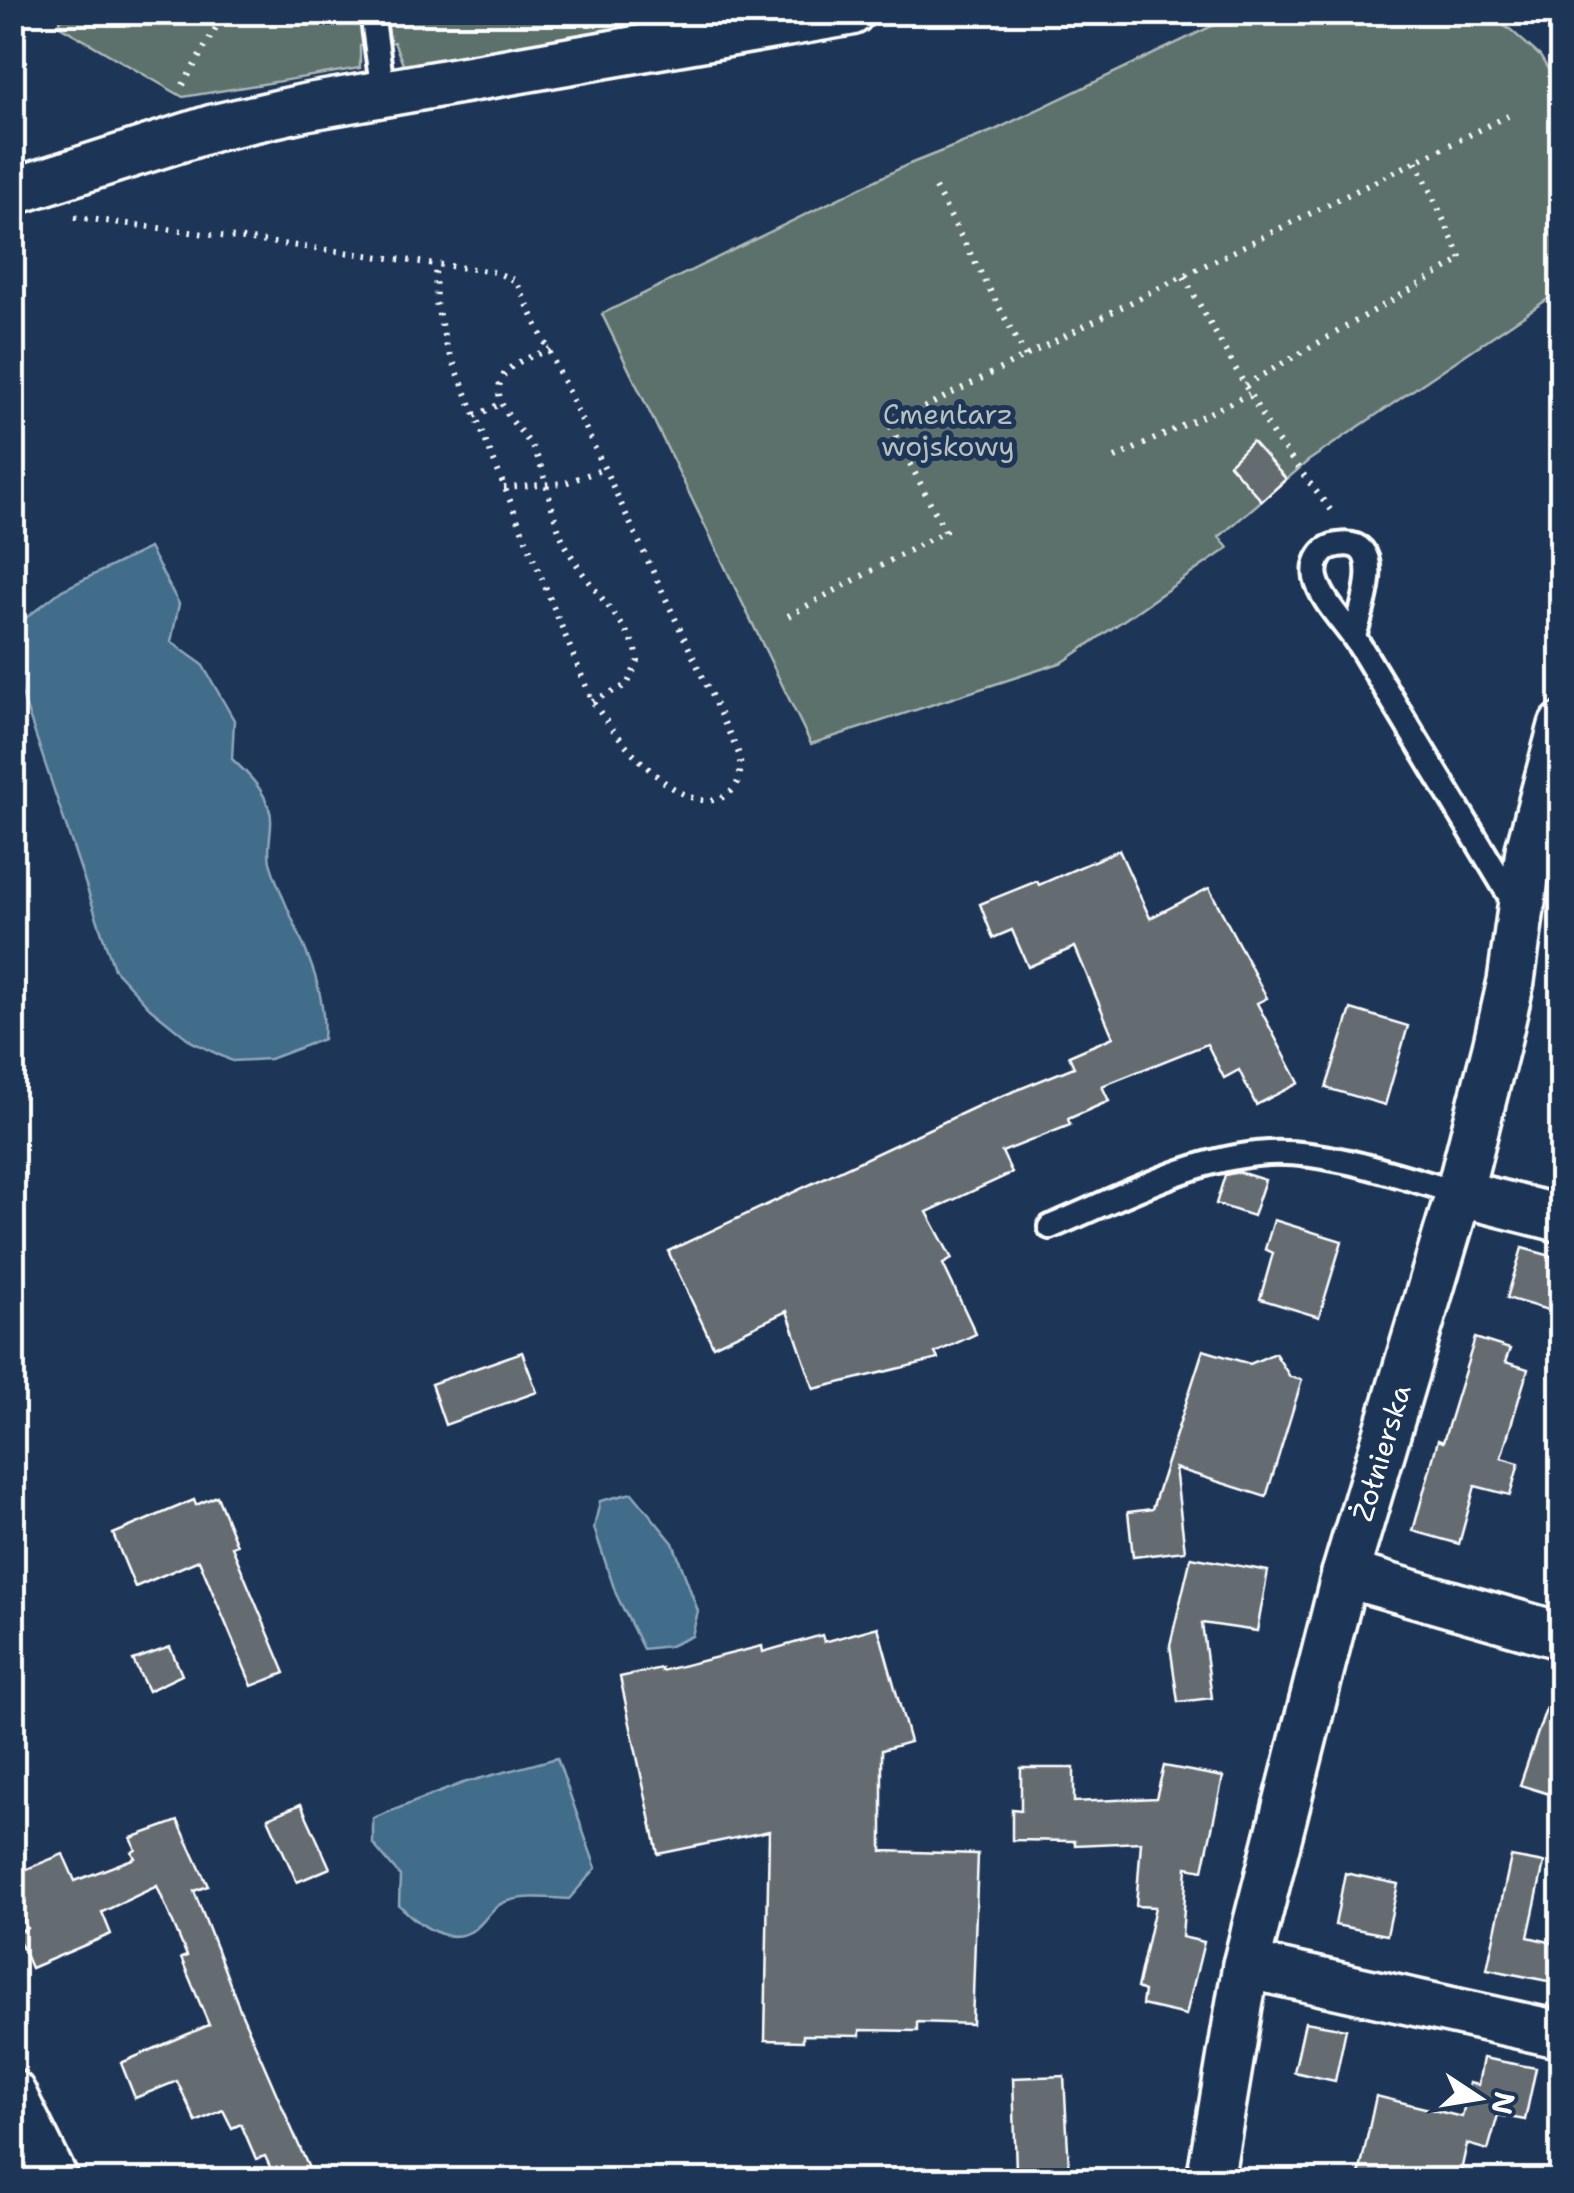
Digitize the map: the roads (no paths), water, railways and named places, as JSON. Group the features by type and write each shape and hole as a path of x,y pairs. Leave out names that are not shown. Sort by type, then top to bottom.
{"street":[{"path":"12,192 213,128 383,92 851,12"},
{"name":"Żołnierska","path":"1210,2180 1246,1966 1345,1574 1459,1192 1511,981 1530,850 1562,726"},
{"path":"1459,1192 1562,1219"},
{"path":"1345,1574 1562,1636"},
{"path":"1246,1966 1562,2035"},
{"path":"12,2093 55,2180"}],"lane":[{"path":"372,12 383,92"},
{"path":"1354,636 1370,574 1368,561 1360,549 1348,544 1334,545 1321,553 1315,566 1324,595 1354,636 1520,912"},
{"path":"1050,1227 1210,1161 1272,1153 1326,1159 1459,1192"}],"water":[{"path":"149,548 179,604 171,642 202,664 234,720 232,759 254,781 271,814 270,862 320,993 323,1039 270,1059 232,1061 192,1042 150,1008 114,969 13,668 13,628 62,590"},
{"path":"632,1493 673,1543 698,1611 692,1636 670,1646 643,1649 616,1594 594,1528 600,1501"},
{"path":"557,1758 596,1868 569,1899 505,1902 475,1929 454,1936 424,1926 399,1905 400,1876 373,1844 373,1818 463,1783"}],"park label":[{"name":"Cmentarz wojskowy","path":"948,430"}]}
